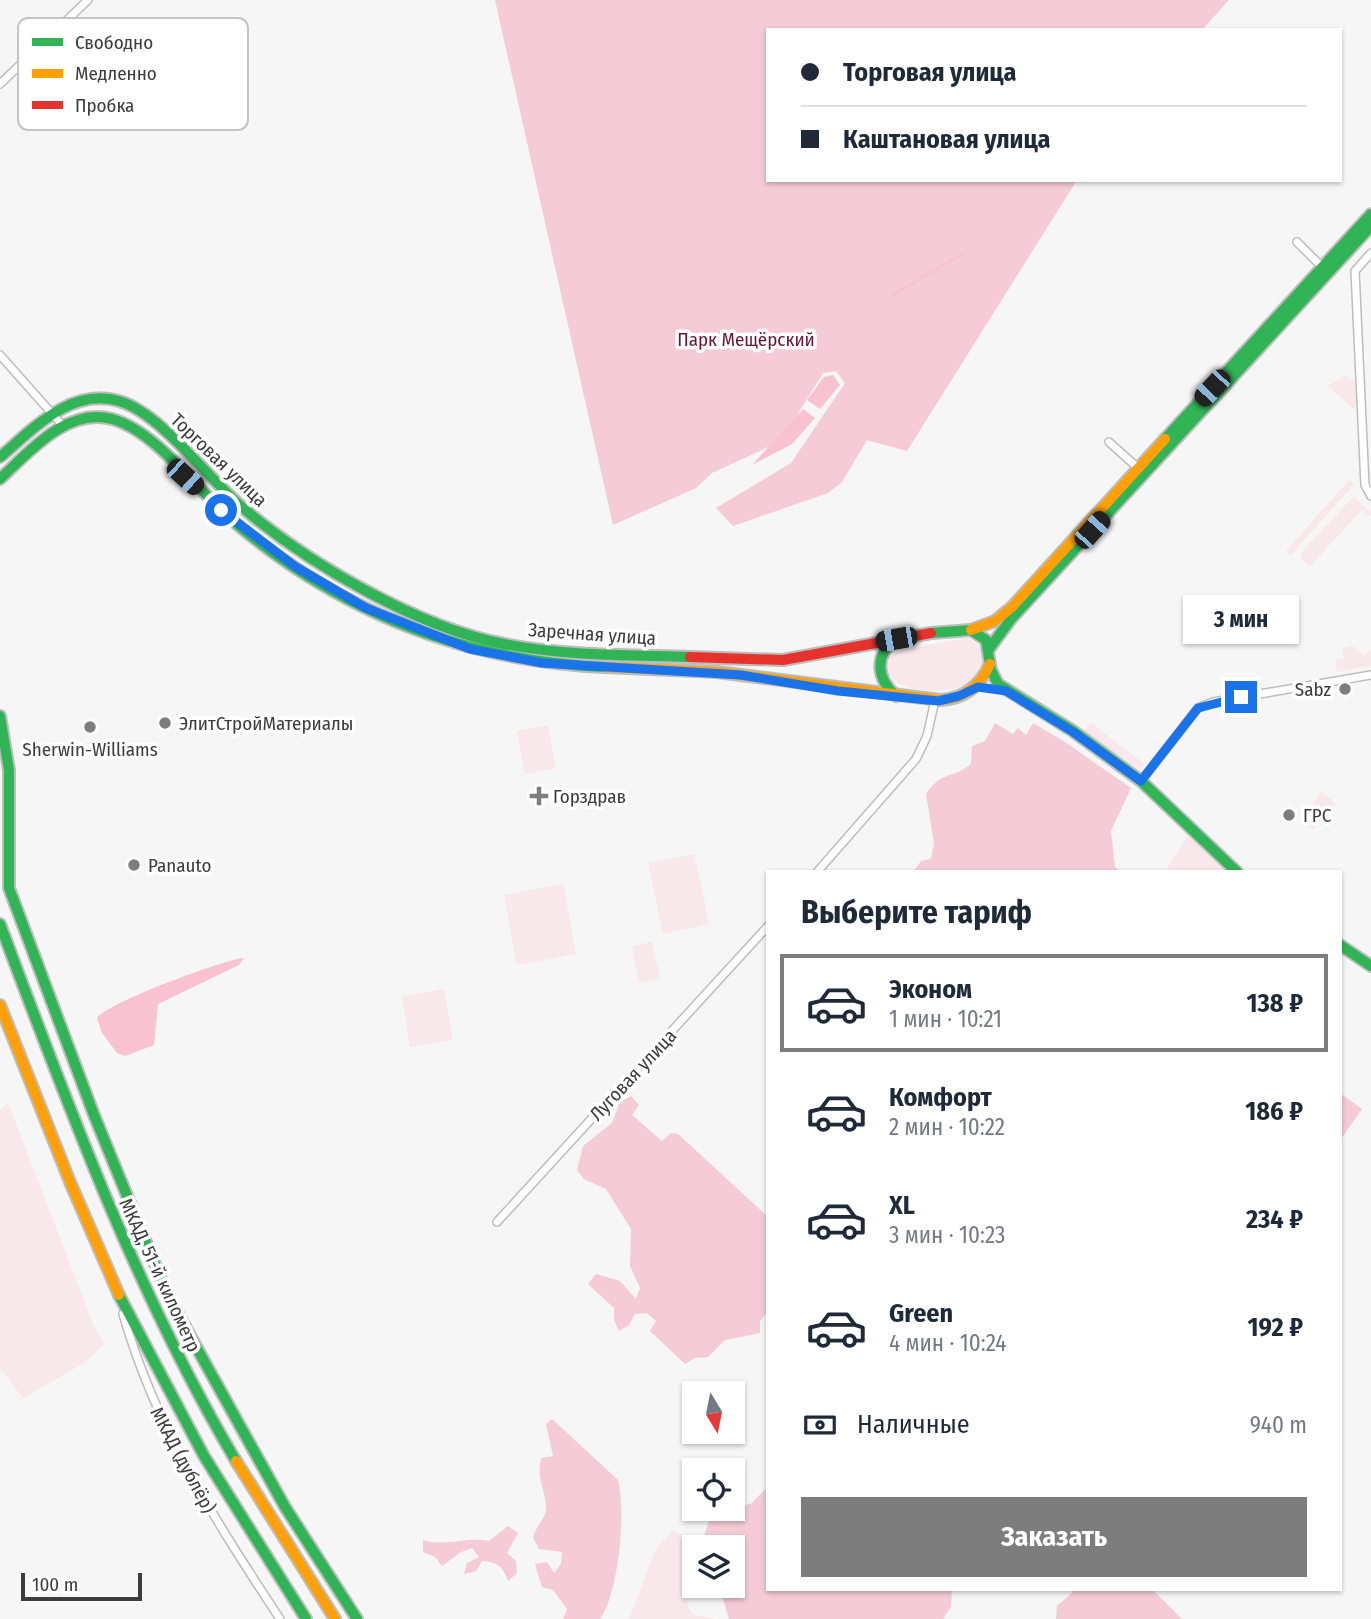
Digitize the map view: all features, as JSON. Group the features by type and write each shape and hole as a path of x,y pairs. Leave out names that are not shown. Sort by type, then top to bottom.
{"main road":[{"name":"Заречная улица","path":"305,554 404,611 476,638 545,652 783,660 896,639 971,630 995,621 1012,607 1371,214"},
{"path":"989,649 1011,618 1371,226"},
{"name":"Торговая улица","path":"0,457 53,412 71,403 100,397 132,406 156,423 241,507 305,554"},
{"name":"Торговая улица","path":"0,479 63,426 95,416 116,420 134,429 233,521 296,567"},
{"name":"Заречная улица","path":"296,567 366,608 398,623 507,658 542,663 741,675 838,691 935,700 959,696 978,687"},
{"path":"971,630 986,640 990,664 998,684 1073,732 1141,781 1235,870"},
{"path":"896,639 884,650 878,668 885,686 897,696"},
{"path":"990,664 978,687 1006,691"},
{"path":"0,716 7,747 9,888 17,916 168,1296 257,1461 357,1619"},
{"path":"0,811 7,851"},
{"name":"МКАД, 51-й километр","path":"1,925 107,1205 145,1290 241,1472 335,1619"},
{"path":"1342,946 1371,966"},
{"path":"0,1005 115,1287 170,1397 219,1483 306,1619"}],"street":[{"path":"68,18 88,0"},
{"path":"0,84 3,75 18,62"},
{"path":"1297,243 1322,267"},
{"path":"1371,253 1355,271 1365,489 1371,496"},
{"path":"0,355 63,426"},
{"path":"1110,442 1138,468"},
{"path":"1141,781 1198,708 1213,702 1371,675"},
{"path":"819,870 916,759 927,736 935,700"},
{"name":"Луговая улица","path":"497,1222 766,928"},
{"name":"МКАД (дублёр)","path":"115,1287 139,1371 164,1429 224,1534 280,1619"}],"shaded area":[{"path":"833,375 840,385 820,409 807,400 824,377"},
{"path":"1346,375 1355,383 1356,405 1353,409 1328,386"},
{"path":"803,409 815,418 792,444 752,465"},
{"path":"1349,480 1354,484 1291,555 1286,551"},
{"path":"1354,496 1371,513 1369,516 1362,510 1309,567 1302,560 1301,553"},
{"path":"967,638 978,645 982,664 975,678 960,687 940,691 919,690 901,684 889,674 887,659 900,650"},
{"path":"1353,646 1364,656 1371,649 1371,666 1337,672 1335,660 1344,658 1342,648"},
{"path":"1091,723 1146,765 1139,769 1083,731"},
{"path":"548,725 556,768 525,774 517,731"},
{"path":"1321,792 1336,803 1313,830 1301,819"},
{"path":"1188,836 1224,869 1194,870 1167,869"},
{"path":"694,854 709,924 663,934 648,863"},
{"path":"563,884 576,954 517,965 504,895"},
{"path":"652,942 660,979 639,983 632,946"},
{"path":"244,958 239,965 158,1004 154,1045 125,1056 117,1053 102,1033 97,1018 105,1011 190,974"},
{"path":"444,989 453,1040 410,1047 402,996"},
{"path":"8,1103 93,1324 104,1344 84,1363 23,1398 0,1368 0,1110"},
{"path":"673,1531 682,1535 682,1598 685,1598 692,1614 715,1619 629,1619 656,1548"}],"green space":[{"name":"Парк Мещёрский","path":"495,0 1229,0 1204,28 766,28 766,182 1076,182 907,451 867,440 842,482 828,493 733,526 716,508 791,463 845,383 836,371 823,373 781,441 712,473 696,488 613,525"},
{"path":"995,723 1013,734 1018,728 1026,735 1033,723 1131,788 1111,831 1115,867 1118,870 915,870 921,861 931,859 934,843 926,794 942,778 971,764 972,746 985,741"},
{"path":"1342,1095 1362,1109 1342,1138"},
{"path":"631,1096 639,1105 632,1115 662,1141 671,1133 678,1134 766,1215 766,1314 760,1321 760,1333 725,1340 708,1357 695,1358 685,1364 650,1331 656,1321 647,1313 635,1314 629,1325 619,1331 614,1320 614,1308 588,1284 596,1274 620,1281 636,1299 640,1288 630,1266 631,1229 606,1189 584,1179 577,1170 583,1146 612,1123 620,1102"},
{"path":"552,1419 618,1480 621,1511 619,1551 612,1591 600,1619 563,1619 567,1609 553,1590 542,1587 535,1564 547,1562 554,1573 561,1564 562,1552 539,1549 533,1538 546,1512 540,1466 541,1458 553,1456 546,1424"},
{"path":"766,1488 766,1591 952,1591 951,1607 943,1619 729,1619 723,1598 745,1598 745,1535 705,1533 709,1521 745,1521 745,1506 752,1503"},
{"path":"508,1526 518,1533 507,1553 516,1561 517,1573 508,1581 499,1566 482,1561 476,1571 464,1574 467,1563 479,1557 472,1548 461,1552 442,1566 435,1557 423,1552 423,1540 489,1541"},
{"path":"1154,1591 1182,1619 1056,1619 1057,1606 1072,1593"}],"waterway":[{"path":"893,295 964,253"}],"traffic: fast":[{"path":"1165,439 1371,214"},
{"path":"989,649 1011,619 1371,226"},
{"path":"0,457 39,423 69,405 101,398 119,401 135,408 167,432 229,496 270,529 332,571 401,609 471,636 527,648 597,654 690,657"},
{"path":"0,479 36,445 64,426 95,417 112,419 145,436 176,463 233,521 274,553 361,606 454,642 553,663 605,667"},
{"path":"931,633 971,630 986,640 991,670 998,684 1073,731 1141,781 1235,870"},
{"path":"894,640 883,654 880,668 885,682 896,696"},
{"path":"0,716 9,770 9,888 94,1115 168,1296 285,1507 357,1619"},
{"path":"0,924 106,1198 167,1332 236,1461"},
{"path":"1342,946 1371,966"},
{"path":"119,1295 204,1456 306,1619"}],"traffic: slow":[{"path":"971,630 995,621 1012,607 1165,439"},
{"path":"605,667 717,672 940,700 957,697 970,690 990,664"},
{"path":"0,1005 70,1182 119,1295"},
{"path":"236,1461 335,1619"}],"traffic: jam":[{"path":"690,657 783,660 931,633"}],"place":[{"name":"Sabz","path":"1345,689"},
{"name":"ЭлитСтройМатериалы","path":"165,723"},
{"name":"Sherwin-Williams","path":"90,727"},
{"name":"Горздрав","path":"539,796"},
{"name":"ГРС","path":"1289,815"},
{"name":"Panauto","path":"134,865"}],"route":[{"path":"221,510 296,567 366,608 412,629 470,649 542,663 741,675 838,691 938,701 959,696 978,687 1006,691 1073,732 1141,781 1198,708 1241,697"}]}
